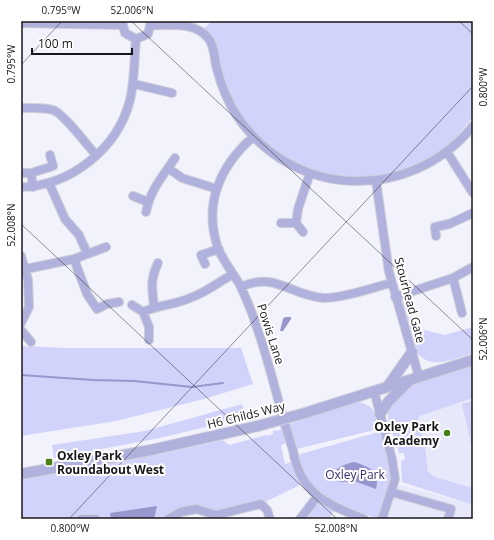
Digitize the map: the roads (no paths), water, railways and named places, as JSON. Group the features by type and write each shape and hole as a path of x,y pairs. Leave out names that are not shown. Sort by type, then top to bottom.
{"street":[{"path":"21,23 122,23 124,33 136,39 148,34 151,23 191,26 209,38 212,45 216,68 227,99 236,115 253,137 282,161 310,173 348,181 376,181 404,175 422,168 447,152 473,126"},
{"path":"21,187 33,187 49,183 65,177 81,168 96,155 121,124 130,101 134,84 136,39"},
{"path":"134,84 167,94"},
{"path":"21,108 54,110 64,116 96,155"},
{"name":"Powis Lane","path":"253,137 235,154 224,169 217,189 212,221 218,249 241,287 258,331 293,450 295,464 310,491 317,497 364,519"},
{"path":"447,152 473,193"},
{"path":"21,173 30,173 53,166 50,155"},
{"path":"146,212 148,202 158,180 175,158"},
{"path":"168,168 182,178 217,189"},
{"path":"30,173 33,187"},
{"path":"296,223 298,208 310,173"},
{"name":"Stourhead Gate","path":"376,181 385,257 391,283 412,352 415,378"},
{"path":"49,183 65,219 79,235 87,253"},
{"path":"133,196 148,202"},
{"path":"436,236 434,223 449,224 473,213"},
{"path":"281,223 296,223 304,232"},
{"path":"26,269 74,258 106,247"},
{"path":"205,264 200,251 218,249"},
{"path":"21,256 26,269 24,280 30,307 21,323"},
{"path":"74,258 87,294 97,309 107,304 119,302"},
{"path":"154,306 151,283 152,276 158,263"},
{"path":"395,297 453,278 473,267"},
{"path":"142,312 154,306 172,304 191,298 233,274"},
{"path":"453,278 462,313"},
{"path":"241,287 250,282 265,280 324,298 340,296 391,283"},
{"path":"132,305 142,312 149,327 149,340"},
{"path":"21,330 31,342"},
{"path":"388,386 412,352"},
{"name":"H6 Childs Way","path":"21,474 151,450 258,426 305,414 388,386 473,360"},
{"path":"380,414 388,402 415,378"},
{"path":"374,391 395,479 382,519"},
{"path":"391,492 451,509 448,519"},
{"path":"300,519 317,497"},
{"path":"168,519 181,512 196,509 216,515 261,504 267,510 270,519"},
{"path":"81,519 96,519"}],"waterway":[{"path":"21,375 134,381 192,387 223,383"}],"place":[{"name":"Oxley Park Academy","path":"447,433"},
{"name":"Oxley Park Roundabout West","path":"49,462"}],"park label":[{"name":"Oxley Park","path":"355,474"}]}
